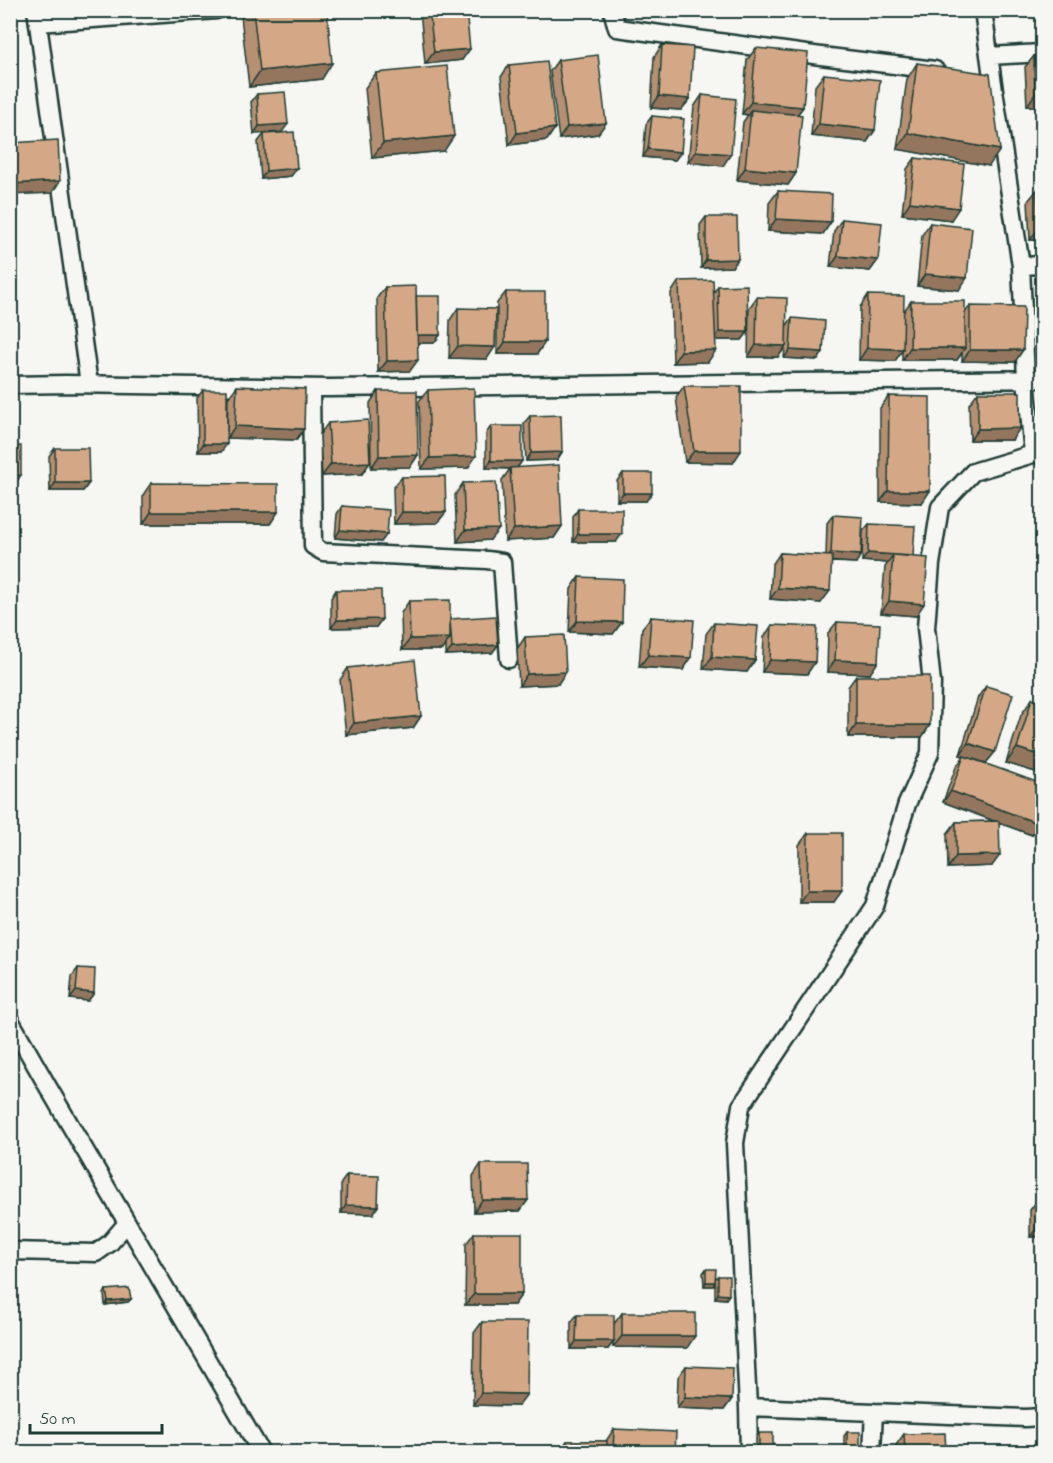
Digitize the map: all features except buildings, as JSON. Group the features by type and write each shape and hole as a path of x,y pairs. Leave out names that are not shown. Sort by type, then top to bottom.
{"street":[{"path":"89,384 49,142 37,17 217,10"},
{"path":"612,10 617,28 946,71"},
{"path":"748,1452 748,1407 735,1143 741,1106 875,906 907,804 930,753 932,683 926,628 931,564 940,507 973,472 1038,454 1034,379 1021,266 986,76 989,56 983,10"},
{"path":"989,56 1042,53"},
{"path":"1021,266 1042,265"},
{"path":"10,385 310,388 1034,379"},
{"path":"310,388 313,546 323,552 502,562 509,659"},
{"path":"10,1020 261,1452"},
{"path":"10,1251 96,1253 110,1243 127,1223"},
{"path":"748,1407 1042,1417"},
{"path":"872,1452 874,1412"}]}
